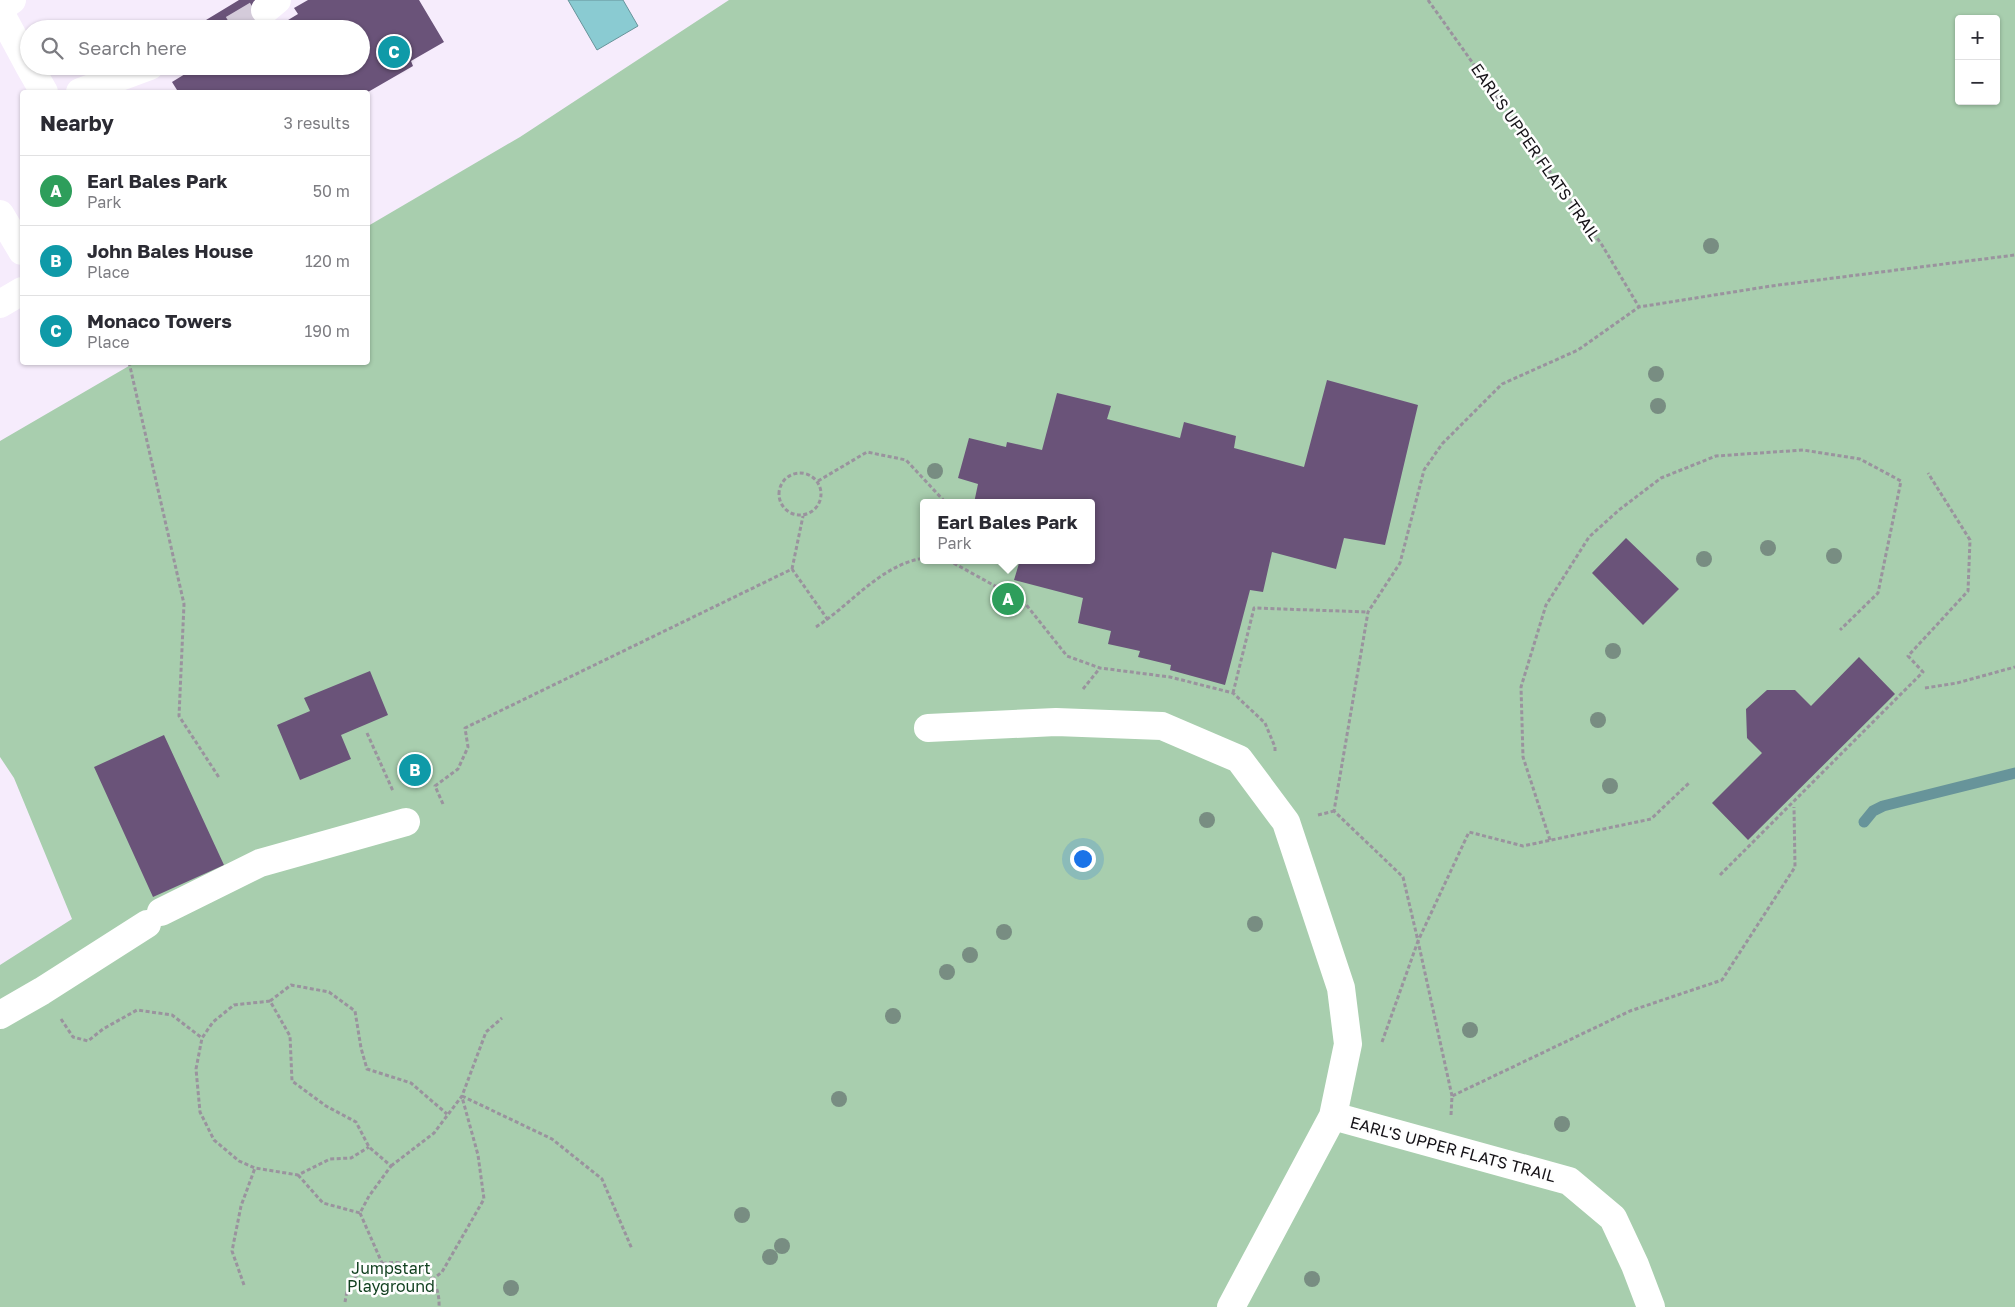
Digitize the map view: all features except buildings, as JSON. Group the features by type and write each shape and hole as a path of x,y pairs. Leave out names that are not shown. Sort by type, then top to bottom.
{"main road":[{"path":"0,8 12,0"},
{"path":"0,12 20,49"},
{"path":"34,75 43,90"},
{"path":"85,90 126,75"},
{"path":"0,214 20,248"},
{"path":"0,304 20,292"},
{"path":"928,728 1056,722 1162,726 1239,759 1286,822 1341,988 1348,1044 1333,1116 1230,1307"},
{"path":"0,1015 42,991 154,918 260,863 406,822"},
{"name":"EARL'S UPPER FLATS TRAIL","path":"1333,1116 1569,1181 1613,1218 1635,1265 1651,1307"}],"path":[{"name":"EARL'S UPPER FLATS TRAIL","path":"1428,0 1602,245 1638,307"},
{"path":"1449,1148 1452,1096 1403,877 1334,811 1368,612 1400,563 1424,470 1442,444 1502,384 1578,350 1638,307 1771,286 2015,255"},
{"path":"130,365 184,604 179,716 220,779"},
{"path":"1550,840 1523,757 1521,687 1546,605 1589,537 1618,510 1661,478 1716,456 1803,450 1860,459 1901,480 1878,593 1840,630"},
{"path":"818,481 867,452 906,460 942,499"},
{"path":"805,473 818,481 822,495 816,508 803,516 788,512 779,500 780,485 790,474 805,473"},
{"path":"1720,875 1923,672 1908,656 1968,591 1970,540 1928,473"},
{"path":"803,516 792,569 828,620"},
{"path":"816,627 828,620 880,576 910,560 920,559"},
{"path":"955,564 1024,602 1067,656 1100,668 1170,677 1233,693 1265,723 1275,747 1270,799"},
{"path":"443,804 435,786 458,769 468,747 465,728 792,569"},
{"path":"1233,693 1254,608 1368,612"},
{"path":"1925,688 1957,683 2015,667"},
{"path":"368,733 406,822"},
{"path":"1380,1049 1418,941 1469,832 1523,846 1651,819 1690,782"},
{"path":"1452,1096 1630,1011 1722,980 1795,868 1794,807"},
{"path":"369,1147 351,1158 330,1159 298,1175 255,1168 239,1161 214,1140 200,1112 196,1069 202,1038 213,1022 234,1004 270,1001 291,985 330,992 356,1011 360,1048 367,1069 411,1083 447,1114"},
{"path":"42,991 73,1037 88,1041 103,1029 137,1010 172,1016 202,1038"},
{"path":"270,1001 290,1036 292,1081 326,1106 356,1122 369,1147 391,1166"},
{"path":"360,1213 369,1196 391,1166 434,1133 462,1096 486,1032 502,1018"},
{"path":"462,1096 552,1139 602,1179 632,1249"},
{"path":"432,1280 442,1272 484,1199 478,1155 462,1096"},
{"path":"244,1285 232,1251 241,1206 255,1168"},
{"path":"298,1175 323,1203 360,1213"},
{"path":"360,1213 382,1263"},
{"path":"345,1302 350,1284 362,1270 382,1263 403,1262 422,1269 432,1280 440,1298 439,1307"}],"green space":[{"name":"Jumpstart Playground","path":"729,0 2015,0 2015,1307 0,1307 0,965 72,919 14,778 0,757 0,441 131,365 370,365 370,225 520,137"}],"water":[{"path":"568,0 623,0 638,26 597,50"}],"waterway":[{"path":"1864,822 1873,811 1883,806 2015,773"}],"tunnel":[{"path":"248,20 265,10"}],"place":[{"name":"Monaco Towers","path":"394,52"},
{"name":"Earl Bales Park","path":"1008,599"},
{"name":"John Bales House","path":"415,770"}]}
